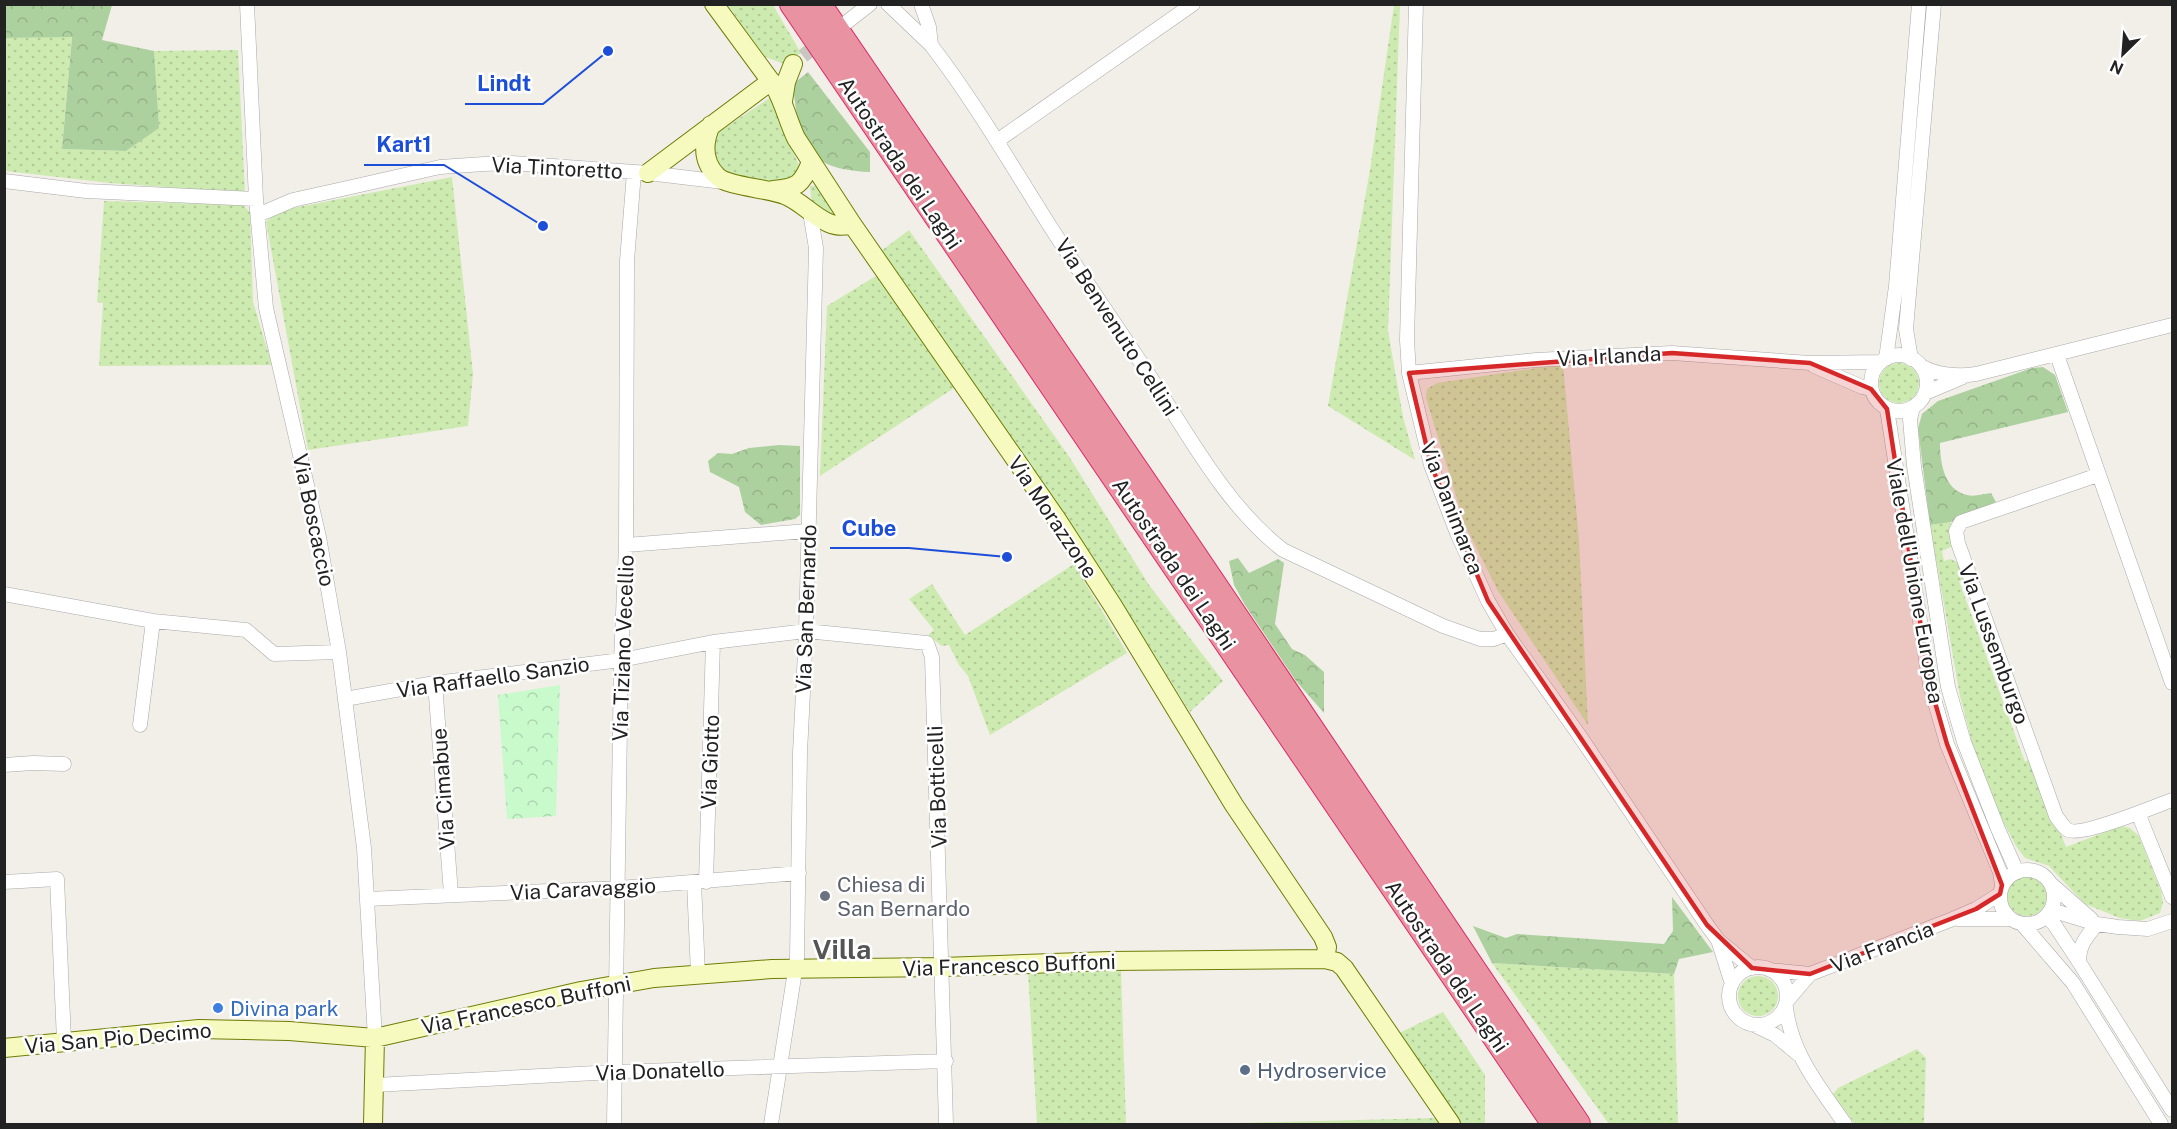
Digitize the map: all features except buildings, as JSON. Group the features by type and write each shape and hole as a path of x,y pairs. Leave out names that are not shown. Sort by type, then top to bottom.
{"highway":[{"name":"Autostrada dei Laghi","path":"792,4 1554,1125"},
{"name":"Autostrada dei Laghi","path":"819,4 1185,541 1578,1125"}],"street":[{"name":"Via Boscaccio","path":"247,4 256,199 266,308 319,537 339,652 364,848 375,1038"},
{"path":"714,4 748,56 753,77 749,97"},
{"path":"848,22 870,4"},
{"name":"Via Benvenuto Cellini","path":"888,4 931,45 997,141 1055,234 1185,431 1233,499 1264,536 1283,550 1443,626 1480,639 1494,639 1507,634"},
{"name":"Via Benvenuto Cellini","path":"921,4 929,27 931,45"},
{"path":"997,141 1193,4"},
{"name":"Via Danimarca","path":"1416,4 1407,340 1409,373 1431,465 1457,534 1488,601 1507,634 1577,732 1718,940 1752,968"},
{"path":"1919,4 1896,286 1883,360 1872,375 1871,389 1875,398 1887,409 1900,411 1913,407 1920,401 1927,383 1916,362 1906,329 1934,4"},
{"name":"Via Morazzone","path":"743,46 771,81 783,101 789,124 811,162 1056,518 1113,606 1234,805 1323,937 1326,947 1325,959"},
{"path":"641,172 711,125 798,60"},
{"path":"783,101 786,82 798,60"},
{"path":"711,125 704,151 710,168 723,182"},
{"path":"771,190 789,189 798,185 811,162"},
{"name":"Via Tintoretto","path":"258,215 293,200 440,167 512,163 641,172 771,190 798,202 832,225"},
{"name":"Via Tiziano Vecellio","path":"614,1125 621,660 626,545 627,261 641,172"},
{"path":"4,181 86,191 256,199"},
{"name":"Via San Bernardo","path":"771,1125 796,969 816,248 810,212"},
{"path":"816,248 819,238 832,225 852,224"},
{"path":"1925,393 1965,376 2172,325"},
{"name":"Via Irlanda","path":"1409,373 1536,360 1672,353 1810,363 1883,360"},
{"path":"2057,355 2172,682"},
{"path":"1883,360 1902,356 1931,372 1965,376"},
{"name":"Via Irlanda","path":"1810,363 1871,389"},
{"name":"Viale dell'Unione Europea","path":"1913,407 1910,419 1914,466 1948,687 1964,742 1998,829 2018,872"},
{"name":"Viale dell'Unione Europea","path":"1887,409 1929,685 1947,744 2000,872 2000,903 2010,919"},
{"name":"Via Lussemburgo","path":"2098,475 1961,522 1956,531 1958,543 2056,816 2067,830 2078,832 2172,800"},
{"path":"626,545 808,531"},
{"path":"4,594 153,621 246,630 274,654 339,652"},
{"path":"140,725 153,621"},
{"name":"Via Raffaello Sanzio","path":"345,699 435,683 621,660 713,642 806,631 927,643"},
{"name":"Via Giotto","path":"698,974 700,882 713,642"},
{"name":"Via Botticelli","path":"927,643 932,657 946,1061 946,1125"},
{"name":"Via Cimabue","path":"435,683 451,894"},
{"path":"4,765 64,764"},
{"path":"2138,813 2172,897"},
{"path":"2001,889 2009,877 2018,872 2027,870 2036,872 2045,877 2097,924"},
{"name":"Via Caravaggio","path":"367,899 619,888 799,873"},
{"path":"4,882 57,879 64,1041"},
{"path":"2023,925 2040,922 2049,913 2054,892 2051,884"},
{"name":"Via Francia","path":"1770,970 1810,974 1976,909 2001,889"},
{"path":"2049,913 2097,924 2148,929 2172,921"},
{"path":"2049,913 2172,1110"},
{"name":"Via Francia","path":"1953,919 2010,919"},
{"path":"2010,919 2023,925 2073,983 2161,1125"},
{"path":"2079,962 2079,950 2083,941 2097,924"},
{"name":"Via Danimarca","path":"1718,940 1732,984"},
{"path":"1325,959 1337,962 1344,968 1451,1125"},
{"name":"Via Francesco Buffoni","path":"375,1038 616,985 654,978 698,974 796,969 1325,959"},
{"path":"1799,1055 1775,1035 1738,1017 1730,1002 1732,984 1737,976 1752,968 1770,970 1783,981 1787,991 1786,1004 1791,1034 1799,1055 1845,1125"},
{"name":"Via Francia","path":"1786,1004 1810,974"},
{"path":"1754,1025 1772,1022 1786,1004"},
{"name":"Via San Pio Decimo","path":"4,1048 199,1029 289,1031 375,1038"},
{"path":"373,1125 375,1038"},
{"name":"Via Donatello","path":"375,1085 614,1072 946,1061"}],"highlighted area":[{"path":"1672,353 1810,363 1871,389 1887,409 1930,685 1947,744 2002,885 2000,894 1976,909 1810,974 1752,968 1707,925 1488,601 1431,465 1409,373"}],"green space":[{"path":"4,5 112,5 102,40 154,51 159,128 126,151 62,149 72,37 5,38"},
{"path":"728,5 773,5 801,53 784,64 763,56"},
{"path":"1394,5 1400,5 1388,331 1403,417 1415,460 1328,406 1370,170"},
{"path":"72,36 62,149 126,151 158,128 154,51 238,50 245,193 110,183 5,171 4,38"},
{"path":"808,72 870,152 870,172 848,170 831,165 818,159 809,149 798,123 793,84"},
{"path":"771,97 777,102 779,122 801,171 789,187 728,176 716,164 714,148 717,133"},
{"path":"452,177 473,374 468,426 308,450 266,222 278,211"},
{"path":"810,186 820,186 838,214 837,220 812,208"},
{"path":"104,201 243,205 250,212 253,302 272,365 99,366 103,303 97,302"},
{"path":"909,230 1070,458 1149,585 1223,681 1190,712 1078,537 881,251"},
{"path":"879,274 954,388 820,476 827,306"},
{"path":"1899,363 1913,369 1919,383 1913,397 1899,403 1885,397 1879,383 1885,369"},
{"path":"1563,364 1579,540 1588,725 1498,591 1465,525 1426,398 1427,389 1437,383"},
{"path":"2043,367 2055,375 2068,412 1940,443 1942,466 1953,487 1970,496 1991,493 1996,502 1951,522 1930,525 1918,428 1922,414 1938,401 2032,368"},
{"path":"779,445 800,446 800,515 795,519 761,525 745,512 739,487 710,472 708,461 718,453 732,454 749,448"},
{"path":"1951,522 1951,547 1942,551 1944,561 1950,559 1959,563 1965,580 1959,581 2025,762 2030,759 2066,847 2121,826 2130,828 2139,836 2161,891 2163,902 2160,913 2140,921 2120,918 2085,904 2049,866 2025,858 2016,846 1999,814 1973,746 1960,696 1930,525"},
{"path":"1238,558 1249,573 1278,559 1284,563 1275,624 1292,649 1305,655 1324,672 1324,713 1296,681 1245,605 1234,585 1229,561"},
{"path":"1074,564 1127,653 990,735 968,676 959,665 949,645 942,646 928,635 934,630 909,599 932,584 965,635"},
{"path":"560,685 556,816 507,819 498,695"},
{"path":"2027,876 2041,882 2047,896 2041,910 2027,916 2013,910 2007,896 2013,882"},
{"path":"1672,897 1713,952 1679,959 1674,974 1492,963 1473,926 1506,938 1517,934 1664,944 1673,931"},
{"path":"1492,963 1674,974 1678,1124 1609,1124"},
{"path":"1121,971 1126,1124 1037,1124 1028,972"},
{"path":"1758,976 1766,977 1772,982 1777,988 1777,1004 1772,1010 1766,1015 1758,1016 1750,1015 1744,1010 1739,1004 1738,996 1739,988 1744,982 1750,977"},
{"path":"1443,1012 1485,1075 1485,1124 1460,1124 1399,1033"},
{"path":"1917,1049 1926,1058 1924,1124 1855,1124 1833,1094 1838,1088"},
{"path":"1436,1118 1440,1124 1197,1124"}],"tunnel":[{"path":"803,56 823,40"}],"place":[{"name":"Lindt","path":"608,51"},
{"name":"Kart1","path":"543,226"},
{"name":"Cube","path":"1007,557"},
{"name":"Chiesa di San Bernardo","path":"825,896"},
{"name":"Divina park","path":"218,1008"},
{"name":"Hydroservice","path":"1245,1070"}],"district":[{"name":"Villa","path":"842,949"}]}
